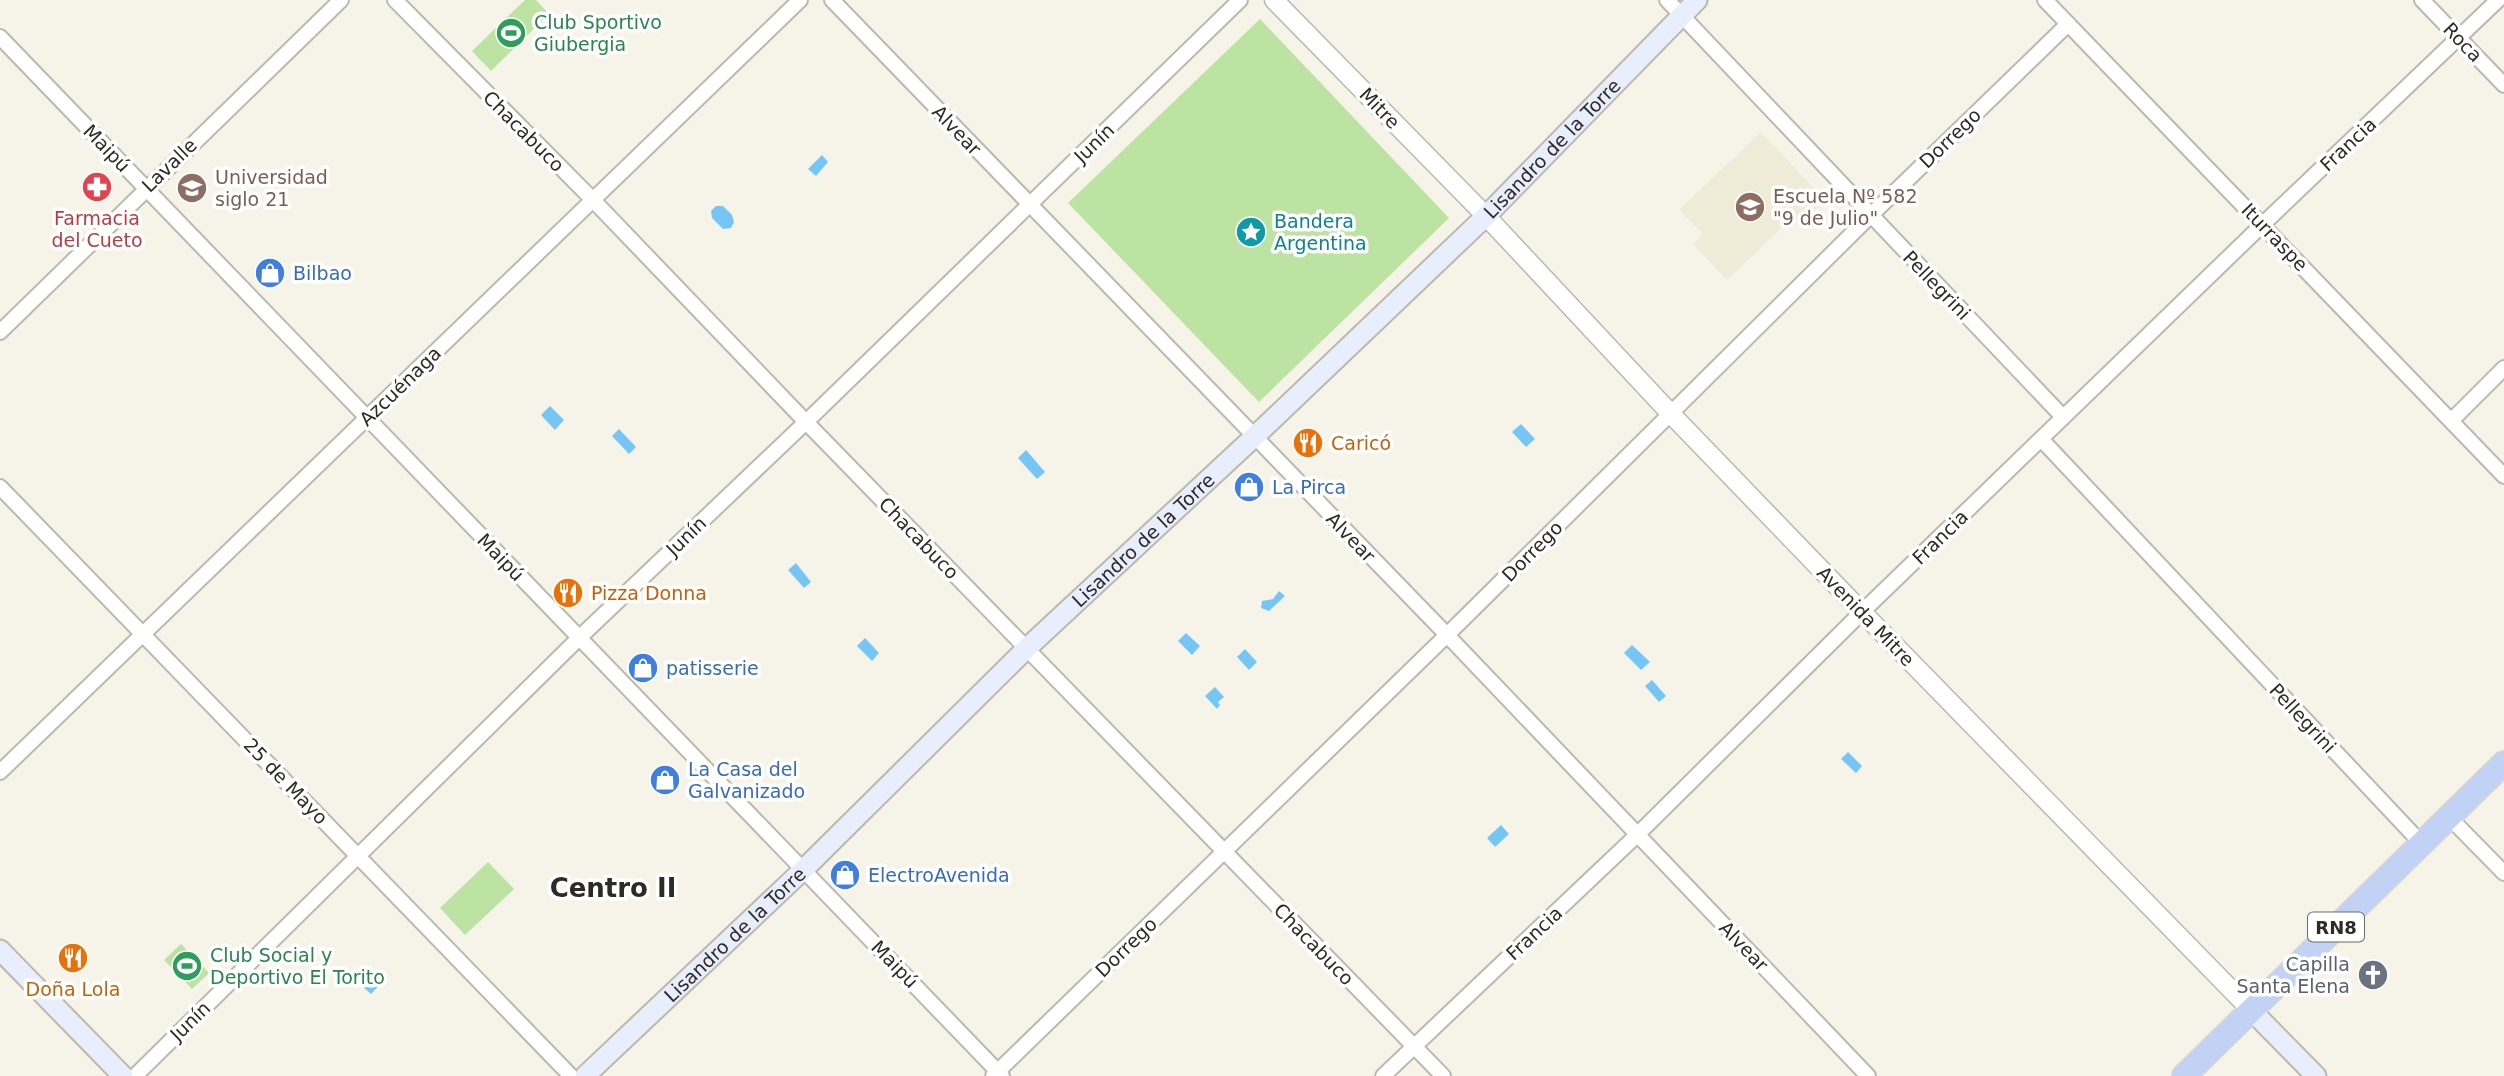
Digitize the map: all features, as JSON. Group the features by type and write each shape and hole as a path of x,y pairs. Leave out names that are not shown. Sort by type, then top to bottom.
{"highway":[{"name":"RN8","path":"2185,1076 2504,763"}],"main road":[{"name":"Lisandro de la Torre","path":"585,1076 803,870 1027,648 1486,216 1697,0"},
{"path":"0,950 123,1076"},
{"path":"2251,1010 2316,1076"}],"street":[{"name":"Lavalle","path":"0,332 341,0"},
{"name":"Chacabuco","path":"395,0 593,200 1443,1076"},
{"name":"Azcuénaga","path":"0,772 800,0"},
{"name":"Alvear","path":"832,0 1447,635 1868,1076"},
{"name":"Junín","path":"135,1076 580,637 806,422 1240,0"},
{"name":"Mitre","path":"1274,0 1486,216"},
{"name":"Pellegrini","path":"1667,0 2063,417"},
{"name":"Iturraspe","path":"2045,0 2504,475"},
{"name":"Roca","path":"2422,0 2504,85"},
{"name":"Francia","path":"1383,1076 1637,835 2063,417 2498,0"},
{"name":"Dorrego","path":"998,1074 2068,24"},
{"name":"Maipú","path":"0,37 998,1074"},
{"name":"Avenida Mitre","path":"1486,216 1671,414 2251,1010"},
{"path":"2452,420 2504,368"},
{"name":"Pellegrini","path":"2041,439 2422,844"},
{"name":"25 de Mayo","path":"0,487 571,1076"},
{"path":"2449,817 2504,873"}],"shaded area":[{"name":"Escuela Nº 582 \"9 de Julio\"","path":"1761,132 1825,200 1801,224 1793,217 1727,280 1693,244 1703,234 1679,210"}],"green space":[{"name":"Club Sportivo Giubergia","path":"525,0 536,0 549,14 491,71 472,51"},
{"path":"1260,19 1449,218 1259,402 1068,203"},
{"path":"488,862 514,889 465,935 440,908"},
{"name":"Club Social y Deportivo El Torito","path":"181,944 209,973 192,989 164,960"}],"water":[{"path":"822,155 828,162 816,176 808,169"},
{"path":"716,206 723,206 732,215 734,222 731,228 723,229 712,218 711,211"},
{"path":"550,406 564,420 555,430 541,415"},
{"path":"1521,424 1535,439 1526,447 1512,432"},
{"path":"619,429 636,447 629,454 612,436"},
{"path":"1026,450 1045,472 1037,479 1018,458"},
{"path":"796,563 811,582 804,588 788,570"},
{"path":"1279,591 1285,596 1269,611 1261,608 1262,601 1273,599"},
{"path":"1186,633 1200,646 1192,655 1178,641"},
{"path":"865,638 879,653 872,661 857,646"},
{"path":"1632,645 1650,662 1641,670 1624,653"},
{"path":"1245,649 1257,662 1249,670 1237,657"},
{"path":"1652,680 1666,696 1659,702 1645,686"},
{"path":"1215,687 1224,697 1218,702 1220,705 1217,709 1205,696"},
{"path":"1848,752 1862,766 1856,773 1841,759"},
{"path":"1501,825 1509,834 1495,847 1487,838"},
{"path":"379,973 385,979 371,994 362,986 366,981 370,983"}],"place":[{"name":"Club Sportivo Giubergia","path":"511,33"},
{"name":"Farmacia del Cueto","path":"97,187"},
{"name":"Universidad siglo 21","path":"192,188"},
{"name":"Escuela Nº 582 \"9 de Julio\"","path":"1750,207"},
{"name":"Bandera Argentina","path":"1251,232"},
{"name":"Bilbao","path":"270,273"},
{"name":"Caricó","path":"1308,443"},
{"name":"La Pirca","path":"1249,487"},
{"name":"Pizza Donna","path":"568,593"},
{"name":"patisserie","path":"643,668"},
{"name":"La Casa del Galvanizado","path":"665,780"},
{"name":"ElectroAvenida","path":"845,875"},
{"name":"Doña Lola","path":"73,958"},
{"name":"Club Social y Deportivo El Torito","path":"187,966"},
{"name":"Capilla Santa Elena","path":"2373,975"}],"district":[{"name":"Centro II","path":"613,888"}]}
